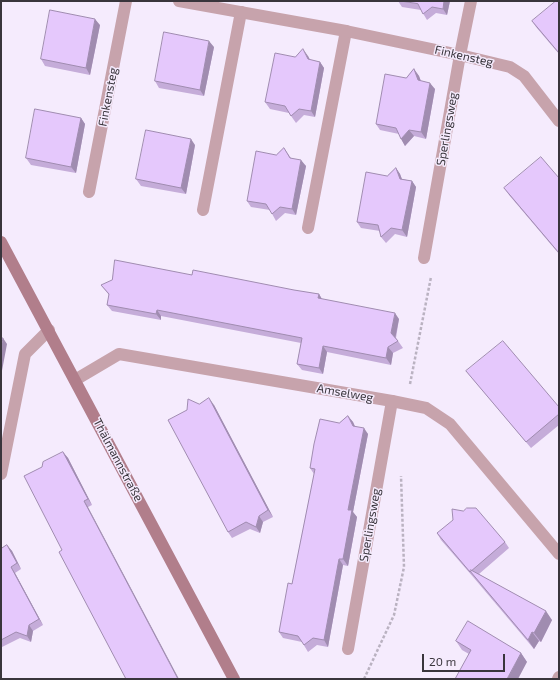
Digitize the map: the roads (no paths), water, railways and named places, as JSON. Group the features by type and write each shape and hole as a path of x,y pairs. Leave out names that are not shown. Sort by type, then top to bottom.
{"street":[{"name":"Finkensteg","path":"89,192 126,1"},
{"name":"Finkensteg","path":"180,1 346,31 510,67 524,76 559,121"},
{"name":"Sperlingsweg","path":"424,258 471,1"},
{"path":"203,210 241,12"},
{"path":"308,228 346,31"},
{"name":"Thälmannstraße","path":"1,242 234,679"},
{"path":"1,474 25,354 49,330"},
{"name":"Amselweg","path":"75,380 118,354 392,400 426,408 450,424 559,554"},
{"name":"Sperlingsweg","path":"348,648 392,400"}]}
